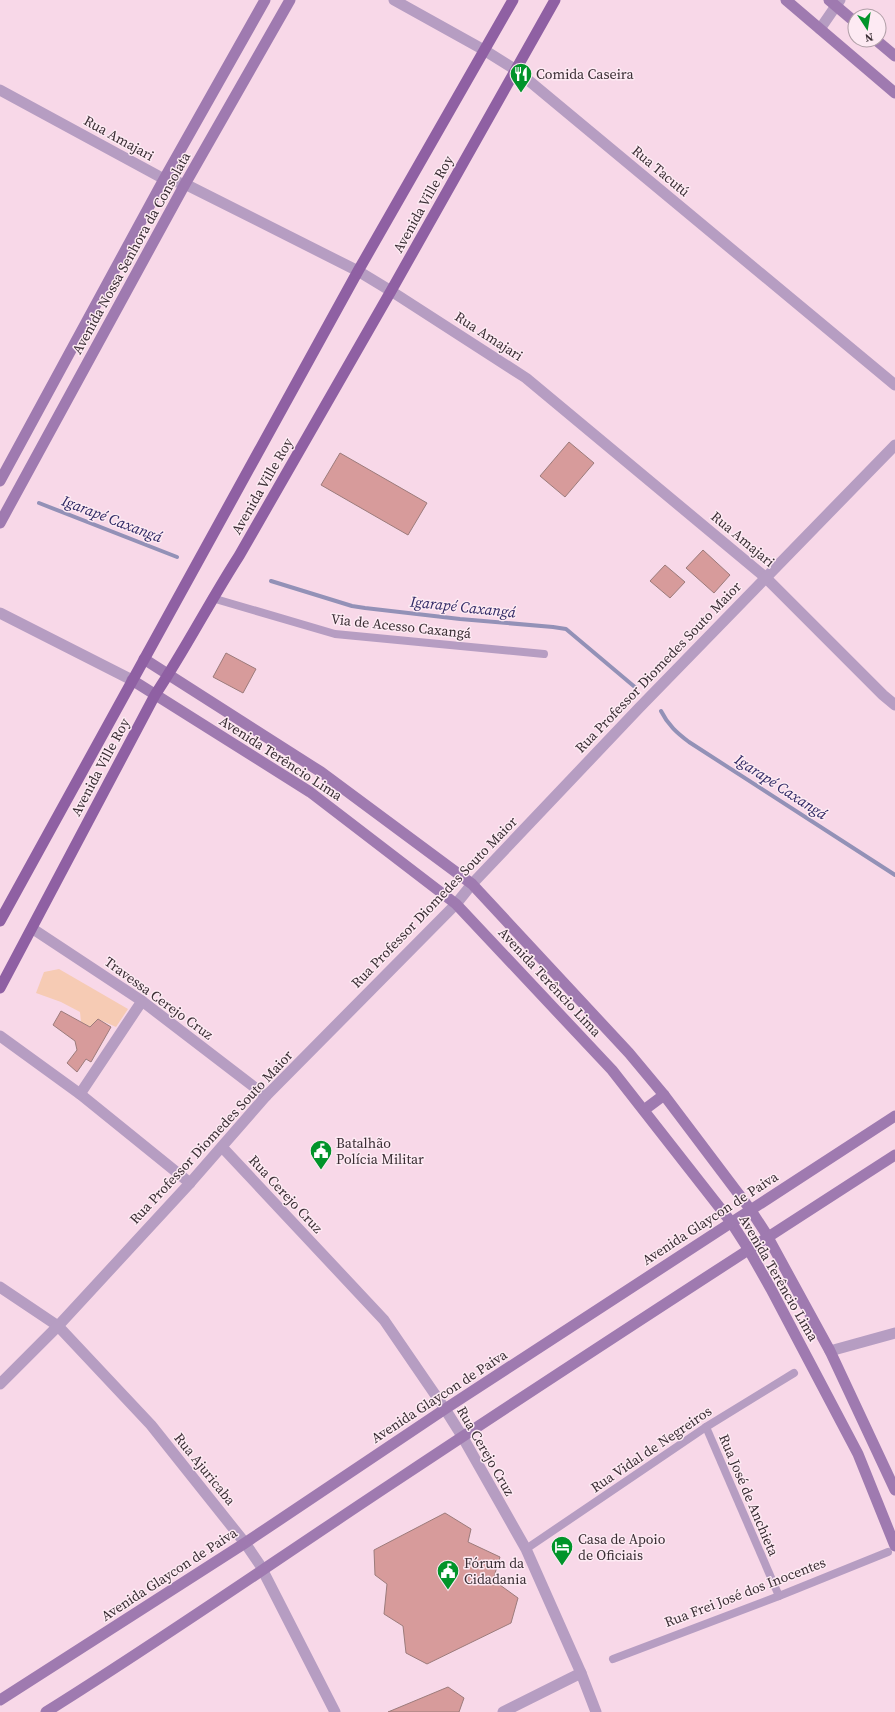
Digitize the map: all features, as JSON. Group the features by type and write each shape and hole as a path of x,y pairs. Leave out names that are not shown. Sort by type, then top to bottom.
{"main road":[{"name":"Avenida Nossa Senhora da Consolata","path":"0,481 164,180 265,0"},
{"name":"Avenida Nossa Senhora da Consolata","path":"3,519 185,184 290,0"},
{"name":"Avenida Ville Roy","path":"0,921 358,272 513,0"},
{"name":"Avenida Ville Roy","path":"0,988 33,929 155,695 169,674 214,595 239,556 391,291 555,0"},
{"path":"786,0 895,93"},
{"path":"835,2 847,14"},
{"path":"886,48 895,56"},
{"name":"Avenida Terêncio Lima","path":"144,659 321,772 472,884 629,1053 664,1095 750,1209 768,1237 830,1351 895,1490"},
{"name":"Avenida Terêncio Lima","path":"132,680 310,792 456,904 612,1070 731,1222 749,1250 858,1454 892,1549"},
{"path":"644,1110 664,1095"},
{"name":"Avenida Glaycon de Paiva","path":"1,1696 245,1543 445,1409 895,1116"},
{"path":"46,1712 136,1655 462,1436 895,1155"},
{"path":"858,1454 875,1446"}],"street":[{"name":"Rua Tacutú","path":"394,0 484,50 516,70 895,386"},
{"path":"820,29 835,2"},
{"name":"Rua Amajari","path":"0,90 164,180 185,184 358,272 391,291 526,378 765,577 895,705"},
{"name":"Rua Professor Diomedes Souto Maior","path":"0,1384 58,1326 190,1183 266,1096 456,904 472,884 658,688 895,445"},
{"name":"Avenida Terêncio Lima","path":"0,613 132,680"},
{"name":"Travessa Cerejo Cruz","path":"33,929 142,1001 266,1096"},
{"path":"80,1094 142,1001"},
{"path":"0,1036 80,1094 190,1183"},
{"name":"Rua Cerejo Cruz","path":"222,1147 384,1320 445,1409 526,1549 581,1673 596,1712"},
{"name":"Rua Ajuricaba","path":"0,1286 58,1326 151,1425 245,1543 262,1570 335,1712"},
{"path":"830,1351 895,1333"},
{"path":"506,1711 581,1673"}],"lane":[{"name":"Via de Acesso Caxangá","path":"214,595 335,634 544,654"},
{"name":"Rua Vidal de Negreiros","path":"526,1549 706,1427 794,1373"},
{"name":"Rua José de Anchieta","path":"706,1427 779,1596"},
{"name":"Rua Frei José dos Inocentes","path":"613,1659 779,1596 892,1549"}],"shaded area":[{"path":"59,969 128,1009 116,1027 98,1019 90,1027 81,1022 80,1012 61,1002 36,993 44,972"}],"building":[{"path":"569,442 594,463 565,497 540,476"},
{"path":"340,453 427,503 408,535 321,485"},
{"path":"703,550 730,575 714,593 686,568"},
{"path":"665,565 685,582 670,598 650,581"},
{"path":"226,653 256,669 243,693 213,677"},
{"path":"61,1011 90,1027 98,1019 111,1027 91,1062 86,1059 77,1072 67,1063 77,1050 75,1041 53,1025"},
{"name":"Fórum da Cidadania","path":"445,1513 471,1529 468,1542 500,1557 493,1580 518,1598 511,1623 427,1664 406,1653 403,1626 384,1614 387,1584 375,1575 374,1550"},
{"path":"448,1687 464,1698 459,1712 388,1712"}],"waterway":[{"name":"Igarapé Caxangá","path":"39,503 177,557"},
{"name":"Igarapé Caxangá","path":"271,581 352,606 460,619 566,629 636,688"},
{"name":"Igarapé Caxangá","path":"661,711 673,728 689,742 895,875"}],"place":[{"name":"Comida Caseira","path":"521,94"},
{"name":"Batalhão Polícia Militar","path":"321,1170"},
{"name":"Casa de Apoio de Oficiais","path":"562,1566"},
{"name":"Fórum da Cidadania","path":"448,1590"}]}
